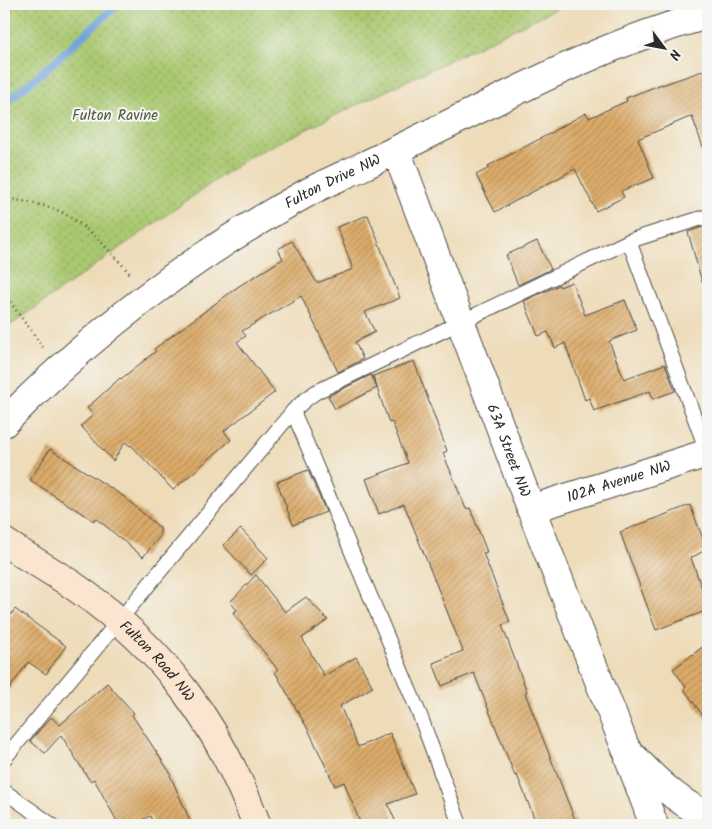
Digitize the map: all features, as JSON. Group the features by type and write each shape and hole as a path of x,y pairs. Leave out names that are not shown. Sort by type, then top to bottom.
{"street":[{"name":"Fulton Drive NW","path":"4,423 60,369 146,296 222,243 263,218 307,193 552,73 651,34 708,15"},
{"name":"63A Street NW","path":"396,150 531,509 654,825"},
{"name":"102A Avenue NW","path":"531,509 708,453"},
{"name":"Fulton Road NW","path":"4,542 78,589 118,620 175,678 194,703 226,754 257,825"},
{"name":"63A Street NW","path":"626,749 646,772 664,787 681,801 706,815"}],"lane":[{"path":"4,759 293,411 305,400 316,392 629,241 708,216"},
{"path":"629,241 708,453"},
{"path":"293,411 421,718 460,825"},
{"path":"4,791 52,825"}],"path":[{"path":"4,18 14,4"},
{"path":"4,198 55,209 70,217 84,227 106,248 130,274 146,296"},
{"path":"4,294 60,369"}],"green space":[{"name":"Fulton Ravine","path":"4,4 566,4 247,158 4,330"}],"building":[{"path":"708,69 708,152 705,153 692,116 638,139 654,178 621,191 624,197 596,211 575,169 495,212 476,175 489,168 488,166 586,113 589,118 627,101 626,98"},
{"path":"368,215 400,298 365,312 375,332 355,342 363,359 338,372 301,296 242,331 246,336 237,342 275,392 224,431 231,440 173,490 131,445 125,442 113,461 81,426 93,415 87,408 120,378 156,351 154,349 239,286 283,259 278,249 292,241 317,283 353,269 337,227"},
{"path":"708,225 708,281 702,282 688,232"},
{"path":"537,241 551,269 518,285 506,255"},
{"path":"572,282 585,315 625,300 637,330 609,341 624,379 665,364 675,391 653,399 650,391 594,411 589,398 585,400 565,343 555,348 548,332 538,336 524,301 559,285 560,287"},
{"path":"414,361 447,451 443,453 466,509 470,508 487,552 483,553 510,622 502,625 527,692 525,693 577,825 537,825 517,775 515,776 474,673 442,686 433,663 463,651 404,504 379,514 366,479 408,463 392,422 389,423 373,376"},
{"path":"371,375 377,388 335,409 328,396"},
{"path":"50,449 123,496 160,528 160,536 143,557 96,518 94,521 30,480"},
{"path":"308,470 326,512 293,525 277,482"},
{"path":"690,505 707,549 691,558 708,605 708,610 656,630 620,532"},
{"path":"241,529 268,558 251,575 223,545"},
{"path":"256,575 285,612 306,597 328,620 302,638 324,676 356,657 373,687 340,706 358,747 390,733 415,794 388,804 397,825 361,825 344,782 335,786 309,731 275,672 278,670 233,613 237,610 230,602"},
{"path":"15,609 66,646 46,674 28,662 4,697 4,625"},
{"path":"708,643 708,723 684,689 686,687 673,669"},
{"path":"107,683 134,713 132,715 171,774 192,825 154,825 150,816 133,825 119,825 94,779 90,781 61,735 45,753 30,741 51,717 60,725"}],"waterway":[{"path":"4,103 34,80 119,4"}]}
